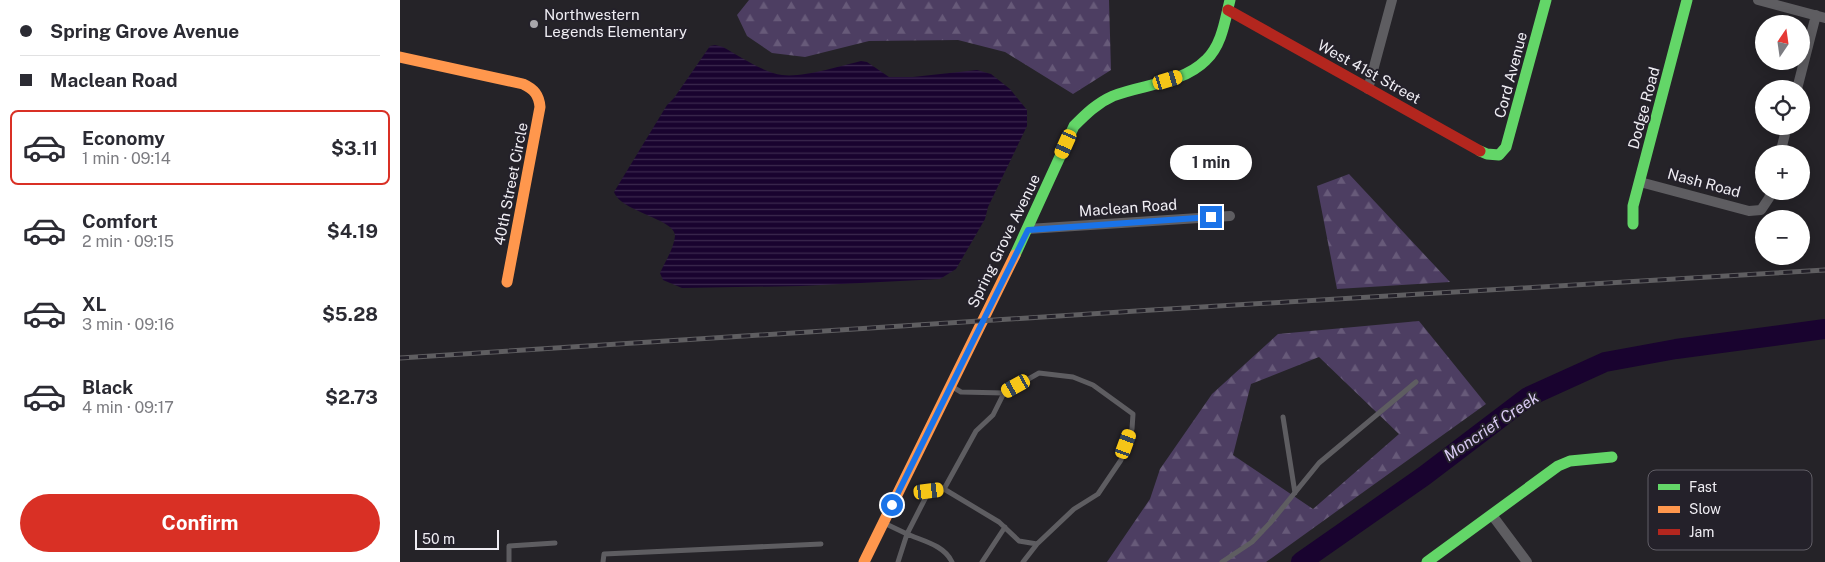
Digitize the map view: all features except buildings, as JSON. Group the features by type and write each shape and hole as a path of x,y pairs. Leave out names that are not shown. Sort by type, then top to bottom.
{"street":[{"path":"1368,89 1392,0"},
{"name":"Cord Avenue","path":"1498,155 1506,147 1510,137 1546,0"},
{"name":"Dodge Road","path":"1633,224 1633,206 1687,0"},
{"path":"1758,0 1821,16 1800,80"},
{"name":"West 41st Street","path":"1229,5 1368,89 1475,149 1487,154 1498,155"},
{"name":"Spring Grove Avenue","path":"864,562 1028,230 1074,126 1090,109 1113,96 1187,74 1207,60 1220,39 1229,5"},
{"name":"40th Street Circle","path":"400,57 523,84 537,92 540,107 507,282"},
{"name":"Nash Road","path":"1640,182 1748,211 1761,210 1768,200"},
{"name":"Maclean Road","path":"1028,230 1230,216"},
{"path":"1427,562 1558,466 1570,461 1612,457"},
{"path":"1492,514 1527,562"}],"lane":[{"path":"950,386 962,392 1004,393 1039,373 1073,377 1093,385 1133,414 1132,429 1121,460 1098,494 1074,509 1037,544 1023,562"},
{"path":"1222,562 1252,542 1272,522 1319,463 1416,382"},
{"path":"944,489 976,431 993,415 1004,393"},
{"path":"1283,417 1295,492"},
{"path":"898,562 907,534 929,491 944,489 999,522 1019,541 1037,544"},
{"path":"884,522 935,545 949,554 952,562"},
{"path":"982,562 1005,527"},
{"path":"509,562 509,546 556,544"},
{"path":"603,562 604,554 820,544"}],"green space":[{"path":"749,0 1109,0 1111,70 1073,94 1005,52 958,40 869,41 805,57 772,53 747,36 737,15"},
{"path":"1349,174 1450,282 1337,289 1317,186"},
{"path":"1419,321 1486,404 1266,562 1107,562 1150,499 1160,469 1212,394 1278,334","holes":["1319,357 1399,434 1313,509 1233,455 1251,384"]}],"shaded area":[{"path":"710,46 723,47 760,68 775,74 800,75 861,61 867,62 889,77 913,77 977,70 991,74 1010,89 1027,110 1027,126 988,207 985,219 956,269 940,279 801,286 682,288 663,280 660,273 673,245 675,236 673,230 658,220 627,205 614,192 667,105 674,98"}],"waterway":[{"name":"Moncrief Creek","path":"1301,562 1424,476 1528,397 1605,362 1676,349 1825,329"}],"railway":[{"path":"400,358 1152,310 1825,270"}],"traffic: fast":[{"path":"1015,255 1074,126 1087,113 1107,99 1125,92 1174,79 1186,74 1206,60 1219,40 1230,0"},
{"path":"1480,151 1499,155 1506,147 1546,0"},
{"path":"1633,224 1633,206 1687,0"},
{"path":"1427,562 1558,466 1570,461 1612,457"}],"traffic: slow":[{"path":"400,57 523,84 533,90 537,96 540,107 507,282"},
{"path":"864,562 1015,255"}],"traffic: jam":[{"path":"1228,10 1480,151"}],"place":[{"name":"Northwestern Legends Elementary","path":"534,24"}],"route":[{"path":"892,505 1028,230 1211,217"}]}
